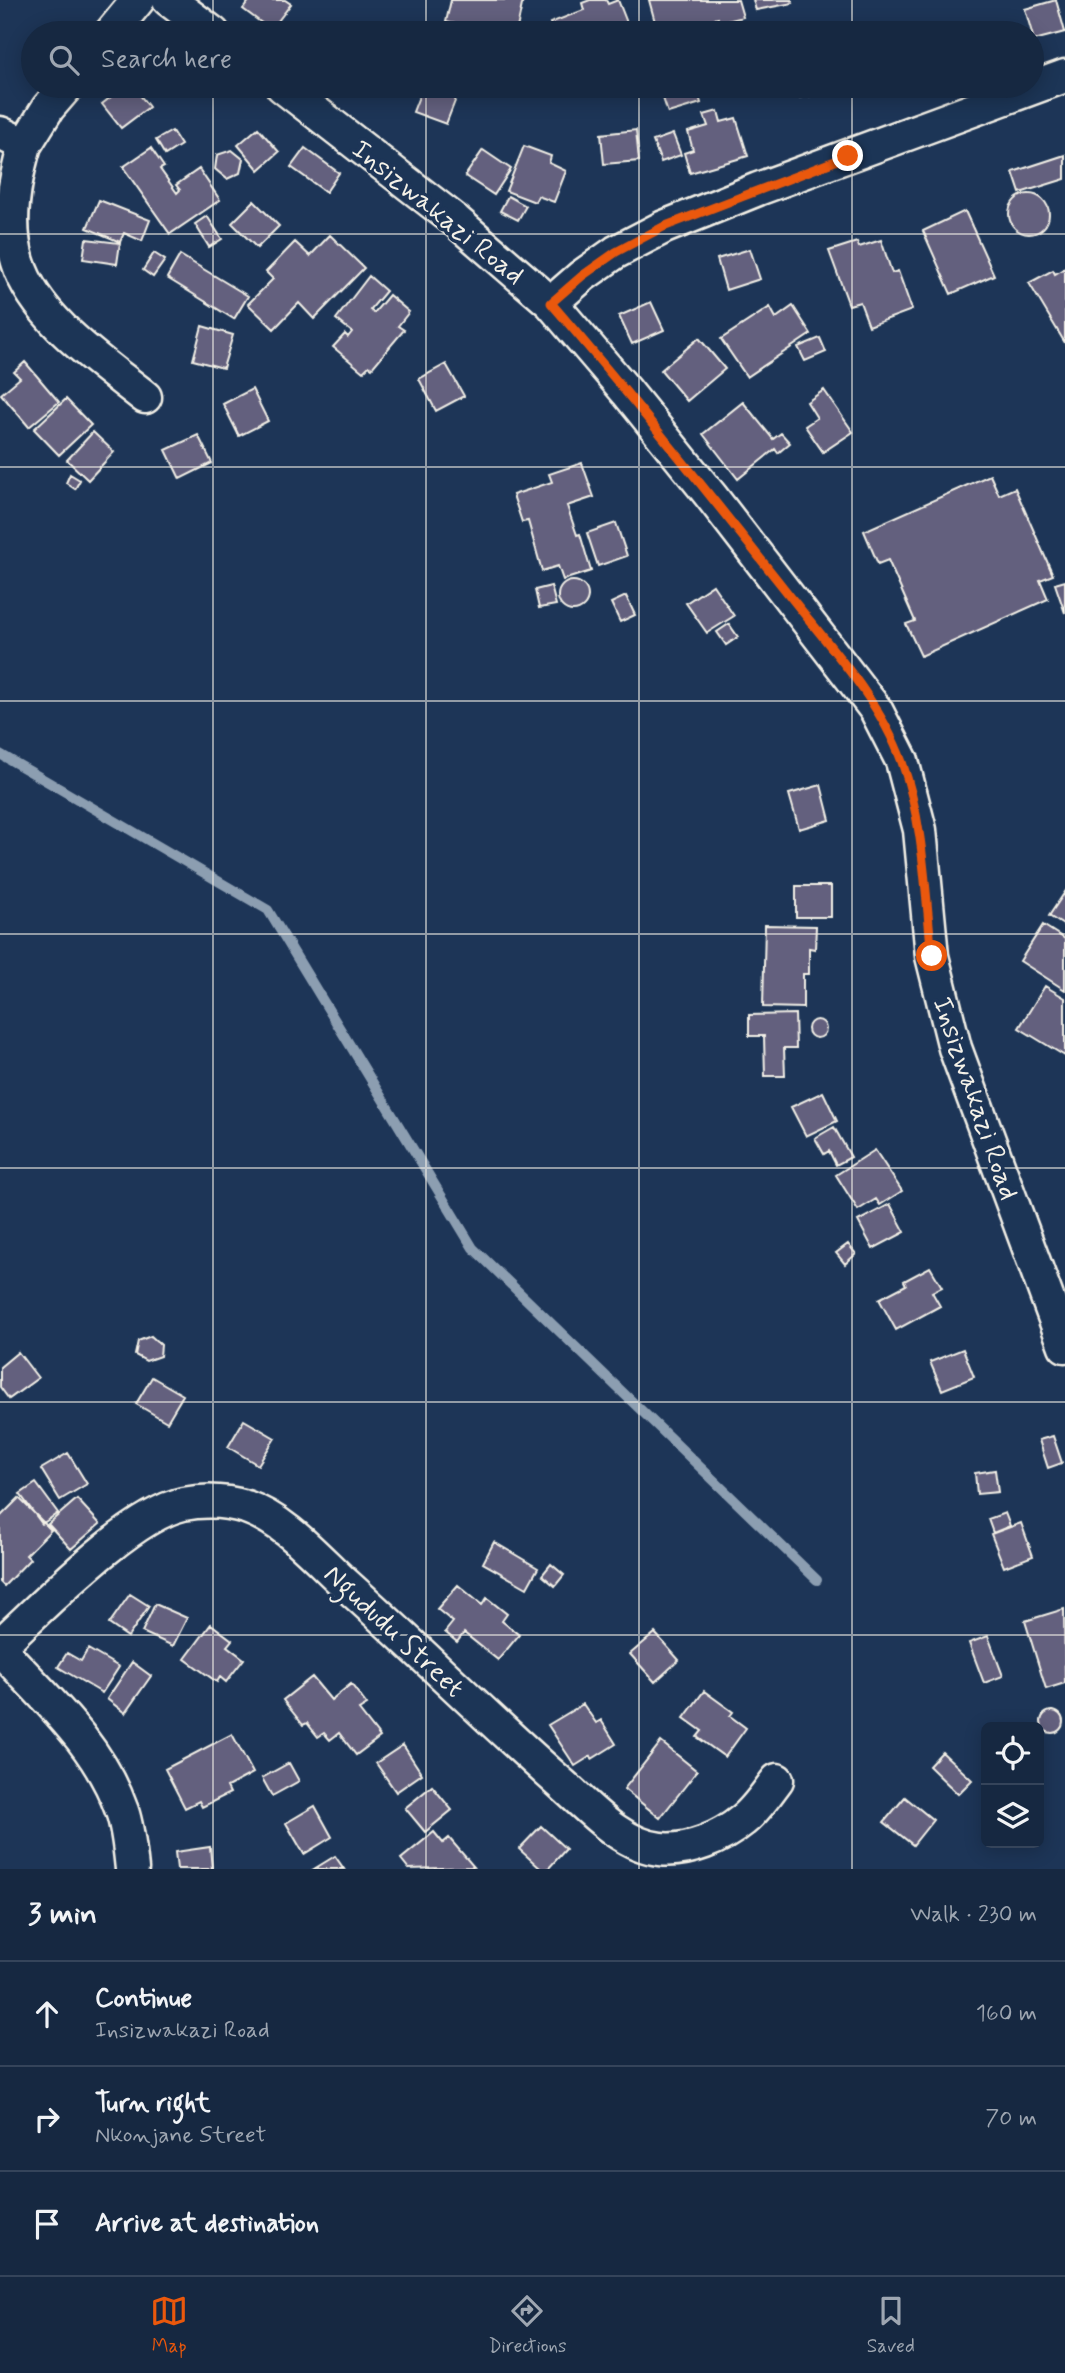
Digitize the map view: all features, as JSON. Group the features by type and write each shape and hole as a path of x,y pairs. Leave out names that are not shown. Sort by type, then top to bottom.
{"street":[{"path":"121,21 138,0"},
{"path":"169,0 197,21"},
{"path":"1044,84 1065,76"},
{"path":"57,98 12,139 13,232 18,262 35,298 77,342 145,397"},
{"name":"Insizwakazi Road","path":"297,98 456,222 551,303 627,392 849,672 876,710 902,761 920,830 932,956 956,1048 1065,1346"},
{"path":"551,303 582,276 616,252 663,227 1005,98"},
{"name":"Ngududu Street","path":"0,1647 99,1555 146,1521 181,1504 214,1501 247,1508 280,1525 549,1773 609,1825 632,1840 659,1849 689,1849 744,1820 777,1780"},
{"path":"0,1647 85,1741 100,1763 123,1814 126,1867"}],"building":[{"path":"250,0 285,0 291,4 278,21 259,21 243,9"},
{"path":"451,0 523,0 519,21 446,21"},
{"path":"606,0 608,4 618,0 626,21 555,21 584,10 582,3"},
{"path":"649,0 738,0 743,17 727,21 719,21 718,18 706,21 655,21"},
{"path":"753,0 792,0 793,3 756,10"},
{"path":"1056,0 1065,32 1044,37 1044,21 1028,21 1025,9"},
{"path":"110,98 142,98 149,107 121,128 102,104"},
{"path":"418,98 456,98 446,124 413,112"},
{"path":"663,98 700,98 701,103 668,113"},
{"path":"718,111 721,122 736,118 748,156 690,173 684,153 693,150 688,132 708,126 704,115"},
{"path":"258,128 279,152 259,170 238,145"},
{"path":"636,130 639,161 604,164 601,134"},
{"path":"172,131 181,145 165,155 156,140"},
{"path":"673,134 681,155 661,162 653,141"},
{"path":"524,146 551,156 549,163 566,171 554,202 538,196 535,202 506,191"},
{"path":"151,148 164,167 160,169 177,193 180,190 176,185 199,169 220,200 170,234 123,167"},
{"path":"305,148 339,173 326,192 291,167"},
{"path":"232,150 243,159 240,173 227,179 215,169 217,155"},
{"path":"483,150 511,169 494,195 465,176"},
{"path":"1065,155 1065,179 1020,193 1013,172"},
{"path":"1029,194 1037,195 1043,200 1048,206 1048,222 1043,228 1037,233 1029,234 1021,233 1015,228 1010,222 1009,214 1010,206 1015,200 1021,195"},
{"path":"508,196 526,206 518,220 500,211"},
{"path":"99,200 150,220 142,241 124,233 120,242 87,228"},
{"path":"254,201 279,226 257,248 232,223"},
{"path":"965,211 994,275 951,294 923,231"},
{"path":"207,216 222,239 209,247 195,224"},
{"path":"330,235 364,268 314,319 299,303 274,329 248,304 273,279 266,272 295,242 310,256"},
{"path":"86,239 120,243 117,264 83,259"},
{"path":"881,240 892,273 898,271 912,310 869,326 860,302 849,305 829,251 857,242 859,247"},
{"path":"750,249 760,279 726,290 717,259"},
{"path":"154,253 165,260 153,277 143,270"},
{"path":"180,255 248,296 234,319 167,278"},
{"path":"1065,268 1065,343 1029,283 1053,270 1055,274"},
{"path":"369,276 386,291 370,310 374,313 389,295 409,312 398,326 404,330 372,368 369,366 363,372 333,347 345,334 348,337 352,332 336,319"},
{"path":"651,302 664,330 632,344 619,316"},
{"path":"793,306 811,334 747,377 721,339 770,307 776,318"},
{"path":"202,326 233,335 223,368 193,360"},
{"path":"699,338 725,369 687,401 661,370"},
{"path":"820,338 826,352 805,361 798,347"},
{"path":"25,362 59,402 29,427 1,394 20,378 14,372"},
{"path":"446,364 464,396 436,411 419,379"},
{"path":"252,389 268,421 239,436 223,404"},
{"path":"824,390 853,432 823,452 805,426 817,418 807,402"},
{"path":"66,399 91,425 59,455 34,429"},
{"path":"743,402 773,439 781,433 790,443 778,453 775,449 738,479 703,434"},
{"path":"93,432 114,452 88,480 67,460"},
{"path":"198,435 212,463 180,479 166,450"},
{"path":"582,463 594,497 567,506 577,535 580,534 591,571 563,580 558,566 542,571 528,521 522,522 513,495 552,482 549,474"},
{"path":"70,474 80,480 75,489 66,483"},
{"path":"990,475 999,495 1015,488 1053,575 1040,580 1048,599 921,656 906,624 915,621 888,560 878,564 864,531"},
{"path":"616,523 627,556 598,566 587,533"},
{"path":"573,581 584,585 588,596 584,607 573,611 562,607 558,596 562,585"},
{"path":"1065,581 1065,613 1055,584"},
{"path":"713,585 734,616 707,633 686,603"},
{"path":"551,586 556,605 539,608 535,590"},
{"path":"626,596 635,615 620,622 611,603"},
{"path":"729,624 738,637 726,645 717,632"},
{"path":"821,785 830,820 799,829 789,794"},
{"path":"796,886 831,886 831,917 796,917"},
{"path":"1065,892 1065,926 1049,916"},
{"path":"765,925 816,926 815,949 809,948 809,974 803,974 803,1008 763,1007"},
{"path":"1043,925 1065,939 1065,990 1020,961"},
{"path":"1045,986 1065,998 1065,1056 1019,1028"},
{"path":"795,1014 796,1048 784,1048 785,1076 765,1076 764,1036 749,1036 749,1015"},
{"path":"813,1020 821,1020 826,1029 824,1036 813,1038 808,1033 808,1025"},
{"path":"823,1092 837,1121 806,1136 791,1107"},
{"path":"834,1127 851,1157 836,1165 829,1151 824,1154 815,1138"},
{"path":"875,1150 902,1191 880,1205 876,1199 858,1210 836,1175"},
{"path":"890,1204 905,1232 873,1249 858,1221"},
{"path":"848,1244 856,1254 845,1264 836,1253"},
{"path":"930,1267 942,1287 932,1292 940,1306 896,1330 879,1299 906,1285 904,1281"},
{"path":"151,1336 161,1345 160,1356 146,1361 135,1355 138,1341"},
{"path":"963,1349 974,1377 942,1390 930,1362"},
{"path":"18,1352 38,1378 9,1399 0,1387 0,1367"},
{"path":"152,1377 183,1395 167,1422 136,1404"},
{"path":"244,1420 275,1438 258,1465 228,1447"},
{"path":"1053,1436 1062,1463 1048,1468 1039,1440"},
{"path":"68,1453 87,1484 60,1500 41,1469"},
{"path":"995,1470 998,1492 977,1494 975,1473"},
{"path":"36,1483 58,1513 42,1524 20,1494"},
{"path":"19,1498 51,1530 26,1555 30,1559 4,1586 0,1582 0,1517"},
{"path":"77,1499 100,1524 71,1549 48,1524"},
{"path":"1005,1513 1010,1526 993,1533 988,1519"},
{"path":"1021,1523 1033,1556 1004,1567 991,1534"},
{"path":"494,1542 538,1568 527,1588 483,1563"},
{"path":"551,1564 564,1575 555,1586 542,1575"},
{"path":"458,1585 482,1605 487,1598 507,1614 502,1621 519,1635 498,1660 464,1633 457,1642 445,1632 453,1622 437,1609"},
{"path":"130,1594 149,1606 128,1637 109,1624"},
{"path":"155,1604 187,1618 173,1646 142,1632"},
{"path":"1064,1609 1065,1683 1046,1689 1025,1621"},
{"path":"211,1624 232,1640 227,1646 244,1659 226,1682 220,1677 217,1682 185,1659"},
{"path":"655,1633 679,1660 655,1682 630,1654"},
{"path":"988,1636 1003,1676 984,1683 969,1643"},
{"path":"88,1649 119,1667 102,1693 58,1667 67,1653 81,1661"},
{"path":"132,1662 151,1676 125,1713 107,1699"},
{"path":"312,1677 331,1700 351,1684 367,1705 359,1710 380,1737 356,1755 339,1733 330,1740 324,1733 318,1737 307,1723 303,1725 283,1700"},
{"path":"704,1691 733,1712 730,1716 746,1728 725,1757 697,1737 702,1731 684,1718"},
{"path":"583,1704 596,1723 601,1720 616,1744 575,1766 548,1725"},
{"path":"1052,1711 1060,1714 1060,1730 1052,1733 1044,1730 1044,1722 1041,1722 1044,1714"},
{"path":"232,1734 253,1773 227,1787 230,1793 202,1807 199,1801 185,1808 165,1769"},
{"path":"661,1742 697,1771 660,1818 624,1789"},
{"path":"403,1745 422,1774 396,1792 376,1763"},
{"path":"942,1752 972,1780 958,1794 929,1766"},
{"path":"289,1763 299,1781 272,1796 262,1778"},
{"path":"432,1786 452,1810 425,1832 405,1808"},
{"path":"905,1797 933,1820 913,1845 884,1822"},
{"path":"315,1806 332,1837 304,1854 286,1823"},
{"path":"541,1826 566,1849 548,1869 541,1869 519,1849"},
{"path":"434,1832 443,1843 449,1838 474,1867 409,1869 401,1859"},
{"path":"210,1847 212,1869 177,1869 175,1852"},
{"path":"335,1856 344,1869 314,1869"}],"waterway":[{"path":"0,754 268,910 473,1248 817,1580"}],"route":[{"path":"848,156 663,227 616,252 582,276 551,303 711,496 876,710 902,761 920,830 932,956"}]}
